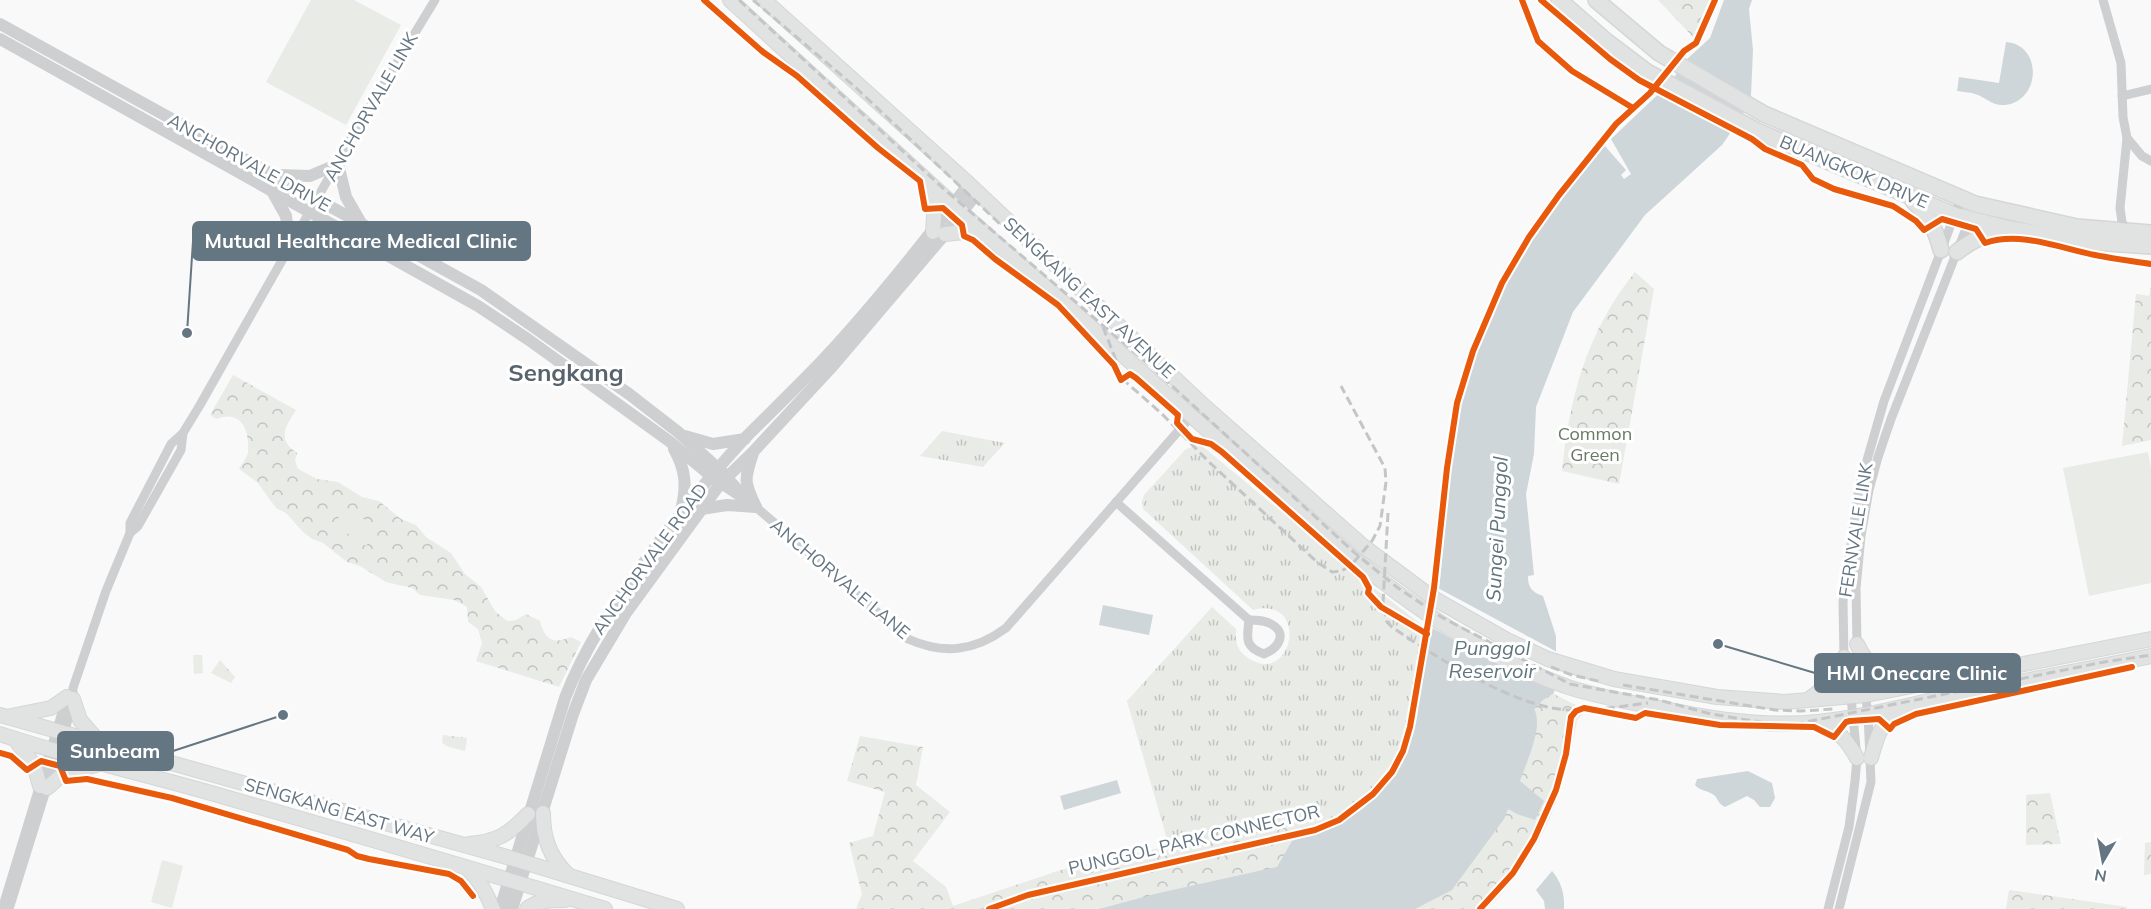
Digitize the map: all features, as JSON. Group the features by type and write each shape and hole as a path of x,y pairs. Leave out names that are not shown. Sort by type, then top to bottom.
{"main road":[{"name":"SENGKANG EAST AVENUE","path":"730,0 991,239 1269,485 1369,571 1413,605 1453,631 1502,657 1570,687 1687,714 1748,722 1819,722"},
{"name":"SENGKANG EAST AVENUE","path":"765,0 973,189 1202,404 1362,546 1419,588 1507,640 1574,668 1634,683 1717,697 1785,702 1866,695 2151,639"},
{"name":"BUANGKOK DRIVE","path":"1559,0 1606,41 1647,72 1757,131 1954,215 2010,229 2092,242 2151,246"},
{"name":"BUANGKOK DRIVE","path":"1596,0 1659,53 1764,114 1968,201 2076,227 2151,233"},
{"path":"924,178 935,201 939,233 973,233 991,239"},
{"path":"1906,195 1927,215 1936,231 1941,249"},
{"path":"1957,252 1966,243 2010,229"},
{"path":"1857,644 1865,661 1873,668 1884,674 1923,683"},
{"path":"1819,722 2151,656"},
{"path":"1808,700 1828,685 1839,672 1844,657"},
{"path":"3,716 51,708 71,695 80,720 101,744"},
{"path":"1819,722 1842,735 1864,758 1884,723 1906,706"},
{"name":"SENGKANG EAST WAY","path":"3,716 520,861 677,909"},
{"name":"SENGKANG EAST WAY","path":"0,734 514,880 605,909"},
{"path":"15,739 34,765 44,787 63,774 101,764"},
{"path":"543,813 543,831 551,855 570,876"},
{"path":"461,845 483,843 504,837 528,814"},
{"path":"465,866 476,876 493,909"},
{"path":"527,909 531,905 551,900 579,901"}],"street":[{"name":"ANCHORVALE LINK","path":"9,909 59,732 106,591 130,533 138,526 182,450 183,433 420,22 435,0"},
{"path":"2103,0 2121,63 2123,117 2127,138 2120,208 2122,222 2127,232"},
{"name":"ANCHORVALE DRIVE","path":"0,24 270,174 348,232 478,306 674,436"},
{"name":"ANCHORVALE DRIVE","path":"0,39 269,188 363,225 481,290 620,387 719,477"},
{"path":"2122,96 2151,89"},
{"path":"2127,138 2142,156 2151,161"},
{"path":"270,174 310,176 338,164 346,197 363,225"},
{"path":"269,188 286,216 290,249 348,232"},
{"name":"ANCHORVALE ROAD","path":"500,909 520,861 528,814 573,676 591,640 680,513 719,477 753,452 830,369 973,189"},
{"name":"FERNVALE LINK","path":"1839,909 1871,782 1854,716 1844,657 1843,602 1859,488 1884,401 1941,249 1954,215 1968,201"},
{"name":"FERNVALE LINK","path":"1828,909 1864,758 1868,713 1857,644 1856,588 1861,536 1869,490 1892,416 1970,220 1968,201"},
{"name":"ANCHORVALE ROAD","path":"520,861 543,813 573,714 586,680 626,613 701,509 745,439 821,362 939,233"},
{"name":"ANCHORVALE LANE","path":"719,477 908,639 927,647 949,650 970,647 990,640 1006,628 1202,404"},
{"path":"680,513 685,496 686,479 674,436 713,444 745,439"},
{"path":"701,509 727,505 756,507 746,486 753,452"},
{"path":"1116,502 1249,620"},
{"name":"ANCHORVALE LINK","path":"2,909 44,787"},
{"name":"ANCHORVALE ROAD","path":"512,909 514,880"}],"green space":[{"path":"311,0 354,0 401,25 346,125 266,82"},
{"path":"1658,0 1709,0 1693,37"},
{"name":"Common Green","path":"1635,272 1654,289 1619,484 1562,471 1570,417 1583,366 1604,318 1618,294"},
{"path":"2151,286 2151,440 2122,446 2136,294 2149,296"},
{"path":"233,375 296,410 286,427 285,437 287,443 297,453 295,461 298,469 317,479 338,482 362,497 379,501 401,519 416,525 426,537 451,553 465,574 481,587 495,611 507,621 516,620 526,614 540,621 544,632 550,639 559,640 571,637 581,642 559,687 476,661 482,643 478,629 468,622 467,607 454,600 420,595 412,588 386,582 360,566 347,562 323,543 312,539 286,513 276,508 257,482 239,469 248,452 247,436 242,424 238,419 232,417 216,419 210,415"},
{"path":"942,431 1005,443 983,467 920,456"},
{"path":"1201,445 1365,581 1422,625 1402,741 1392,762 1373,788 1338,814 1308,824 1169,846 1127,701 1212,607 1236,629 1238,645 1241,652 1248,658 1264,664 1276,661 1285,652 1289,640 1289,627 1283,615 1271,609 1253,610 1143,509 1144,495 1185,450"},
{"path":"2148,452 2151,468 2151,583 2089,596 2063,468"},
{"path":"346,507 378,529 366,546 334,524"},
{"path":"1422,625 1447,642 1574,704 1584,713 1577,720 1566,773 1548,822 1523,867 1487,909 856,909 862,894 849,843 873,836 885,792 847,781 860,736 923,747 916,785 950,812 913,861 946,887 953,906 1064,869 1169,846 1308,824 1338,814 1373,788 1392,762 1402,741"},
{"path":"193,655 202,655 203,673 194,674"},
{"path":"220,660 235,677 231,683 211,673"},
{"path":"443,735 467,738 465,751 442,743"},
{"path":"2050,793 2061,844 2026,845 2026,795"},
{"path":"2151,842 2151,874 2144,875 2145,843"},
{"path":"162,860 183,866 172,908 151,902"},
{"path":"2009,890 2127,907 2127,909 2006,909"}],"water":[{"name":"Punggol Reservoir","path":"1724,0 1752,0 1749,9 1753,50 1751,96 1742,116 1722,145 1645,215 1573,312 1536,407 1534,454 1526,494 1534,575 1528,576 1528,580 1531,589 1543,596 1556,636 1556,680 1554,693 1534,709 1537,716 1536,735 1520,781 1544,801 1535,820 1508,809 1504,819 1452,890 1415,909 1099,909 1277,867 1292,841 1324,830 1355,814 1372,800 1393,775 1409,747 1417,720 1437,602 1457,427 1468,378 1483,332 1515,266 1541,225 1605,146 1626,170 1621,175 1624,179 1631,174 1611,139 1671,82 1685,61 1710,38"},
{"path":"2006,42 2018,45 2027,53 2031,62 2033,73 2026,94 2017,101 2000,105 1975,94 1957,91 1959,77 1999,83"},
{"path":"1103,605 1153,615 1149,635 1099,625"},
{"path":"1748,771 1772,783 1775,798 1770,807 1760,807 1747,796 1725,807 1714,795 1695,785 1697,779"},
{"path":"1117,780 1121,793 1064,810 1060,796"},
{"path":"1552,871 1562,888 1564,909 1545,909 1544,901 1536,890"}],"pier":[{"path":"1436,587 1559,653 1557,690 1464,646 1431,627"}],"railway":[{"path":"739,0 945,190 1148,364 1356,554 1398,588 1443,618 1570,684 1659,700 1711,714 1774,724 1801,723 2104,662 2151,655"},
{"path":"753,0 854,86 1019,242"},
{"path":"1103,327 1127,383 1317,562 1332,572 1342,571 1353,563 1372,541 1380,526 1386,482 1385,468 1341,386"},
{"path":"1388,513 1383,603 1387,622 1392,627 1454,666 1526,701 1570,710 1648,703"},
{"path":"1551,667 1602,682"},
{"path":"1623,685 1775,710 1834,709"}],"cycle path":[{"path":"704,0 763,52 797,76 878,148 920,181 925,209 943,208 962,225 964,236 973,240 1058,305 1114,365 1121,380 1130,374 1136,378 1178,415 1177,423 1192,439 1211,444 1222,452 1363,577 1369,588 1368,593 1381,607 1427,634"},
{"path":"1522,0 1538,41 1572,71 1633,108"},
{"path":"1541,0 1610,59 1639,80 1752,139 1765,149 1802,165 1813,179 1834,189 1893,206 1916,221 1924,230 1942,219 1976,229 1985,243 1998,240 2026,240 2151,264"},
{"name":"PUNGGOL PARK CONNECTOR","path":"989,909 1028,895 1315,830 1339,820 1373,794 1392,772 1403,751 1410,727 1434,588 1447,468 1457,403 1473,351 1502,283 1529,237 1559,195 1616,124 1650,93 1684,51 1696,43 1715,0"},
{"path":"1480,909 1513,873 1534,839 1556,790 1566,754 1571,717 1576,711 1584,708 1636,718 1645,713 1720,725 1814,727 1834,737 1846,722 1850,721 1879,719 1890,729 1894,724 1916,714 2132,667"},
{"path":"0,753 11,756 27,770 41,761 60,766 66,781 87,779 172,798 348,850 357,856 449,874 461,881 473,896"}],"place":[{"name":"Mutual Healthcare Medical Clinic","path":"187,333"},
{"name":"HMI Onecare Clinic","path":"1718,644"},
{"name":"Sunbeam","path":"283,715"}],"district":[{"name":"Sengkang","path":"566,373"}],"water label":[{"name":"Sungei Punggol","path":"1497,529"}]}
